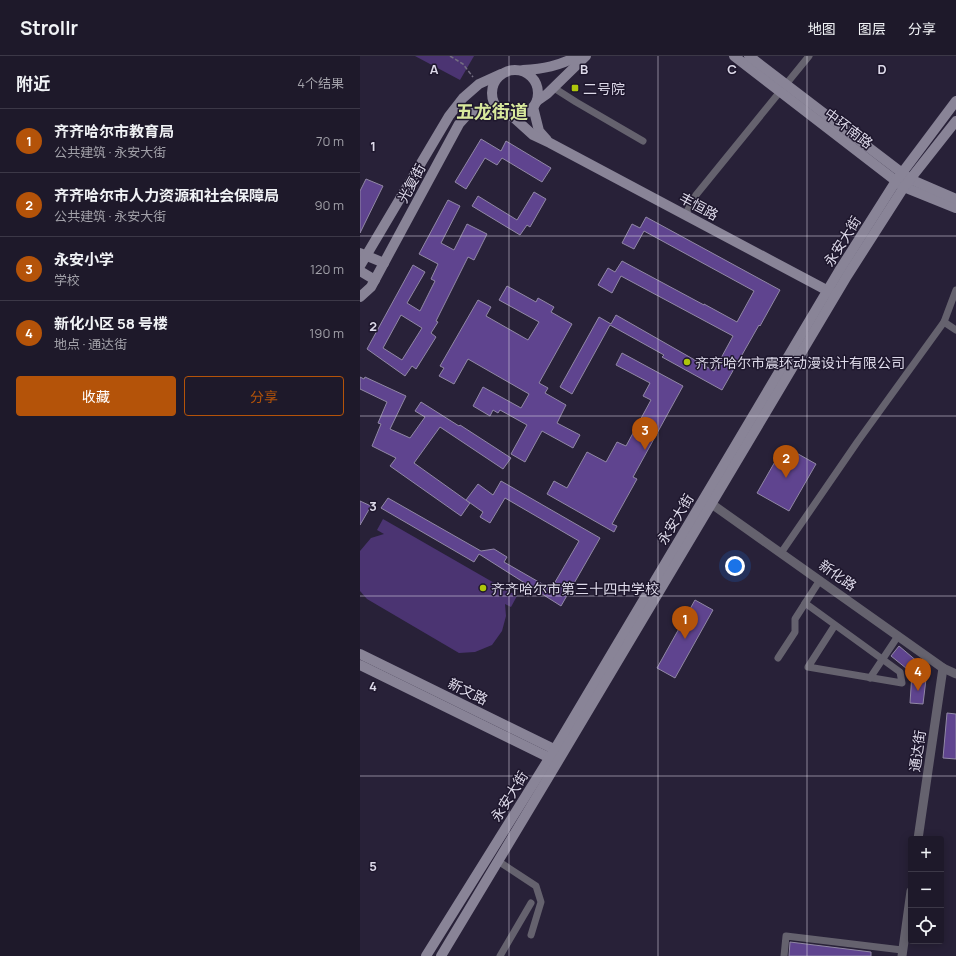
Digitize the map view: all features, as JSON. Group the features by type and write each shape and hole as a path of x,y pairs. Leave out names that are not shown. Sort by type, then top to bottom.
{"main road":[{"path":"578,56 563,64 547,68 515,70 501,74 493,87 492,95 494,102 499,109 509,114 520,115 527,112 548,94 586,56"},
{"name":"中环南路","path":"734,56 783,89 903,180 956,208"},
{"name":"中环南路","path":"749,56 783,89"},
{"path":"522,70 530,74 538,86 539,93 535,104 539,132 550,142"},
{"name":"光复街","path":"360,266 363,254 449,116 463,98 479,84 501,74"},
{"name":"永安大街","path":"441,956 498,861 556,756 832,292 903,180 956,101"},
{"name":"光复街","path":"360,297 371,288 459,124 468,114 476,112 509,114"},
{"name":"丰恒路","path":"509,114 533,135 550,142 832,292"},
{"name":"永安大街","path":"903,180 956,121"},
{"name":"中环南路","path":"903,180 956,198"},
{"path":"363,254 384,262"},
{"path":"360,271 374,280"},
{"name":"新文路","path":"360,654 556,756"},
{"name":"新文路","path":"360,665 556,756"},
{"name":"永安大街","path":"426,956 556,756"}],"street":[{"path":"685,215 696,195 809,56"},
{"path":"554,88 643,141"},
{"path":"781,553 858,440 944,322 956,290"},
{"path":"944,322 956,330"},
{"name":"新化路","path":"708,501 943,668 956,674"},
{"path":"778,658 795,632 795,619 820,580"},
{"path":"805,603 900,672 902,683 808,667 835,625"},
{"path":"870,678 898,636"},
{"name":"通达街","path":"918,836 943,668"},
{"path":"498,861 536,886 541,902 531,935"},
{"path":"500,956 531,903"},
{"path":"784,956 786,936 902,953 909,908"}],"path":[{"path":"450,56 462,64 479,84"}],"shaded area":[{"path":"415,56 474,56 460,80"},
{"path":"383,519 517,596 511,607 505,604 506,616 502,631 492,645 475,652 459,653 367,599 360,591 360,551 371,538 384,534 377,530"}],"building":[{"path":"481,139 501,151 506,141 551,168 542,182 502,158 497,165 485,158 466,189 455,182"},
{"path":"366,179 383,186 360,233 360,191"},
{"path":"534,192 546,199 530,227 527,225 520,235 472,206 478,196 517,220"},
{"path":"448,200 460,206 441,243 454,250 467,224 487,234 474,260 468,257 436,321 438,322 431,333 436,337 416,369 412,366 405,376 367,349 413,265 425,272 407,303 420,311 435,281 431,279 438,264 419,254","holes":["401,315 422,328 402,360 383,348"]},
{"path":"646,217 780,290 722,390 662,357 664,355 610,325 572,394 560,387 599,317 611,324 616,315 714,371 733,336 621,276 612,293 598,285 608,268 615,272 622,261 737,322 754,291 644,231 634,249 622,243 632,224 640,228"},
{"path":"507,286 536,302 538,298 554,307 551,312 572,324 539,383 548,388 545,393 566,405 557,423 580,435 573,448 542,431 525,462 511,454 527,425 500,410 498,413 493,410 490,416 473,406 483,387 521,408 529,394 468,359 454,384 439,376 444,368 440,366 478,300 491,307 486,316 528,340 539,322 499,300"},
{"path":"622,353 683,386 633,477 637,479 612,524 617,526 614,532 547,494 554,481 567,488 587,452 606,462 617,442 626,446 651,400 643,396 650,383 616,365"},
{"path":"360,377 364,379 365,377 406,396 390,429 410,438 425,417 415,411 421,402 511,458 503,469 440,427 414,463 470,503 461,516 390,466 396,458 372,446 381,424 378,423 387,402 360,389"},
{"path":"784,446 816,464 789,511 757,493"},
{"path":"501,481 600,538 561,606 479,554 474,562 381,508 388,498 481,551 494,549 507,557 504,562 551,589 579,541 505,498 490,523 480,517 483,512 466,500 478,484 493,495"},
{"path":"360,501 371,506 360,525"},
{"path":"695,600 713,610 675,678 657,668"},
{"path":"899,646 925,668 926,679 923,704 910,703 912,673 891,656"},
{"path":"947,713 956,714 956,759 943,758"},
{"path":"790,942 871,952 871,956 789,956"}],"place":[{"name":"二号院","path":"575,88"},
{"name":"齐齐哈尔市震环动漫设计有限公司","path":"687,362"},
{"name":"永安小学","path":"645,450"},
{"name":"齐齐哈尔市人力资源和社会保障局","path":"786,478"},
{"name":"齐齐哈尔市第三十四中学校","path":"483,588"},
{"name":"齐齐哈尔市教育局","path":"685,639"},
{"name":"新化小区 58 号楼","path":"918,691"}],"district":[{"name":"五龙街道","path":"492,111"}]}
